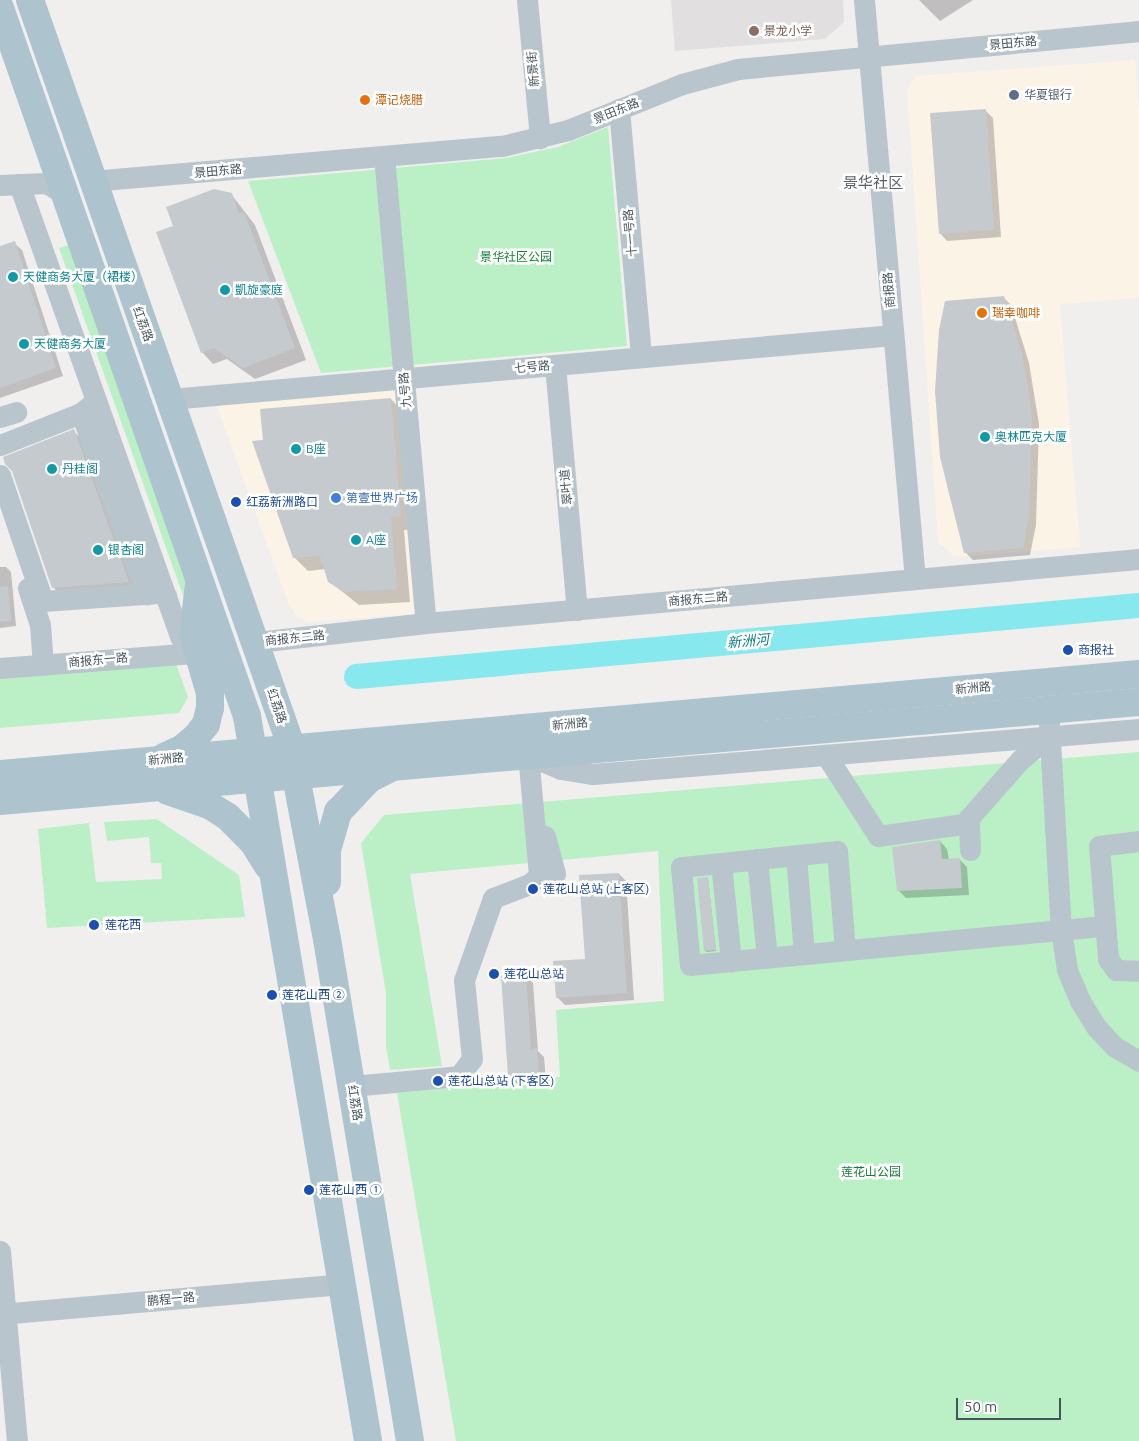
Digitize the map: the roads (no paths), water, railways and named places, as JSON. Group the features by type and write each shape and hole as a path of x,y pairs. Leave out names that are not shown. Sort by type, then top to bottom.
{"main road":[{"name":"红荔路","path":"30,0 92,181 257,642 291,749 327,938 410,1441"},
{"path":"0,8 240,695 254,752 366,1428"},
{"path":"151,761 183,748 206,724 210,693 190,642 199,578"},
{"name":"新洲路","path":"0,774 1139,674"},
{"path":"7,803 144,788 1139,702"},
{"path":"327,938 328,850 331,829 338,812 352,794 369,779 394,766"},
{"path":"144,788 189,796 228,817 253,842 275,882"}],"street":[{"name":"新景街","path":"527,0 540,138"},
{"name":"商报路","path":"864,0 915,579"},
{"name":"景田东路","path":"92,181 502,146 540,138 718,73 772,64 1139,31"},
{"name":"十一号路","path":"619,109 641,357"},
{"path":"6,182 40,172 47,162 48,148"},
{"name":"九号路","path":"384,156 426,624"},
{"path":"6,182 50,184 64,194"},
{"path":"6,182 95,397 156,595"},
{"name":"七号路","path":"170,399 894,335"},
{"name":"翠叶道","path":"555,365 577,610"},
{"path":"0,445 35,435 81,413 91,406 95,397"},
{"path":"81,413 156,595 190,642"},
{"path":"0,475 43,600 46,664"},
{"name":"商报东二路","path":"257,642 426,624 1139,559"},
{"path":"25,578 40,625 46,664"},
{"path":"43,600 156,595"},
{"name":"商报东一路","path":"0,668 46,664 190,642"},
{"path":"1047,710 1061,928 1068,970 1088,1015 1115,1047 1139,1061"},
{"path":"352,1086 459,1076 472,1060 464,980 493,898 530,884 538,875 528,755 561,769 593,774 1139,729"},
{"path":"970,850 968,818 1020,760 1050,736"},
{"path":"826,755 878,836 969,824"},
{"path":"532,790 555,874"},
{"path":"1139,841 1099,846 1108,959 1116,970 1139,971"},
{"path":"845,950 837,851 681,867 690,964 804,954 845,950 1061,928 1104,926"},
{"path":"796,856 804,954"},
{"path":"757,859 767,957"},
{"path":"721,863 731,961"},
{"path":"0,1251 3,1313 16,1441"},
{"name":"鹏程一路","path":"3,1313 342,1284"},
{"path":"357,1441 366,1428"}],"waterway":[{"name":"新洲河","path":"356,676 1139,605"}],"place":[{"name":"景龙小学","path":"754,31"},
{"name":"华夏银行","path":"1014,95"},
{"name":"潭记烧腊","path":"365,100"},
{"name":"天健商务大厦（裙楼）","path":"13,277"},
{"name":"凱旋豪庭","path":"225,290"},
{"name":"瑞幸咖啡","path":"982,313"},
{"name":"天健商务大厦","path":"24,344"},
{"name":"奥林匹克大厦","path":"985,437"},
{"name":"B座","path":"296,449"},
{"name":"丹桂阁","path":"52,469"},
{"name":"第壹世界广场","path":"336,498"},
{"name":"红荔新洲路口","path":"236,502"},
{"name":"A座","path":"356,540"},
{"name":"银杏阁","path":"98,550"},
{"name":"商报社","path":"1068,650"},
{"name":"莲花山总站 (上客区)","path":"533,889"},
{"name":"莲花西","path":"94,925"},
{"name":"莲花山总站","path":"494,974"},
{"name":"莲花山西 ②","path":"272,995"},
{"name":"莲花山总站 (下客区)","path":"438,1081"},
{"name":"莲花山西 ①","path":"309,1190"}],"district":[{"name":"景华社区","path":"873,183"}],"park label":[{"name":"景华社区公园","path":"516,257"},
{"name":"莲花山公园","path":"871,1172"}]}
